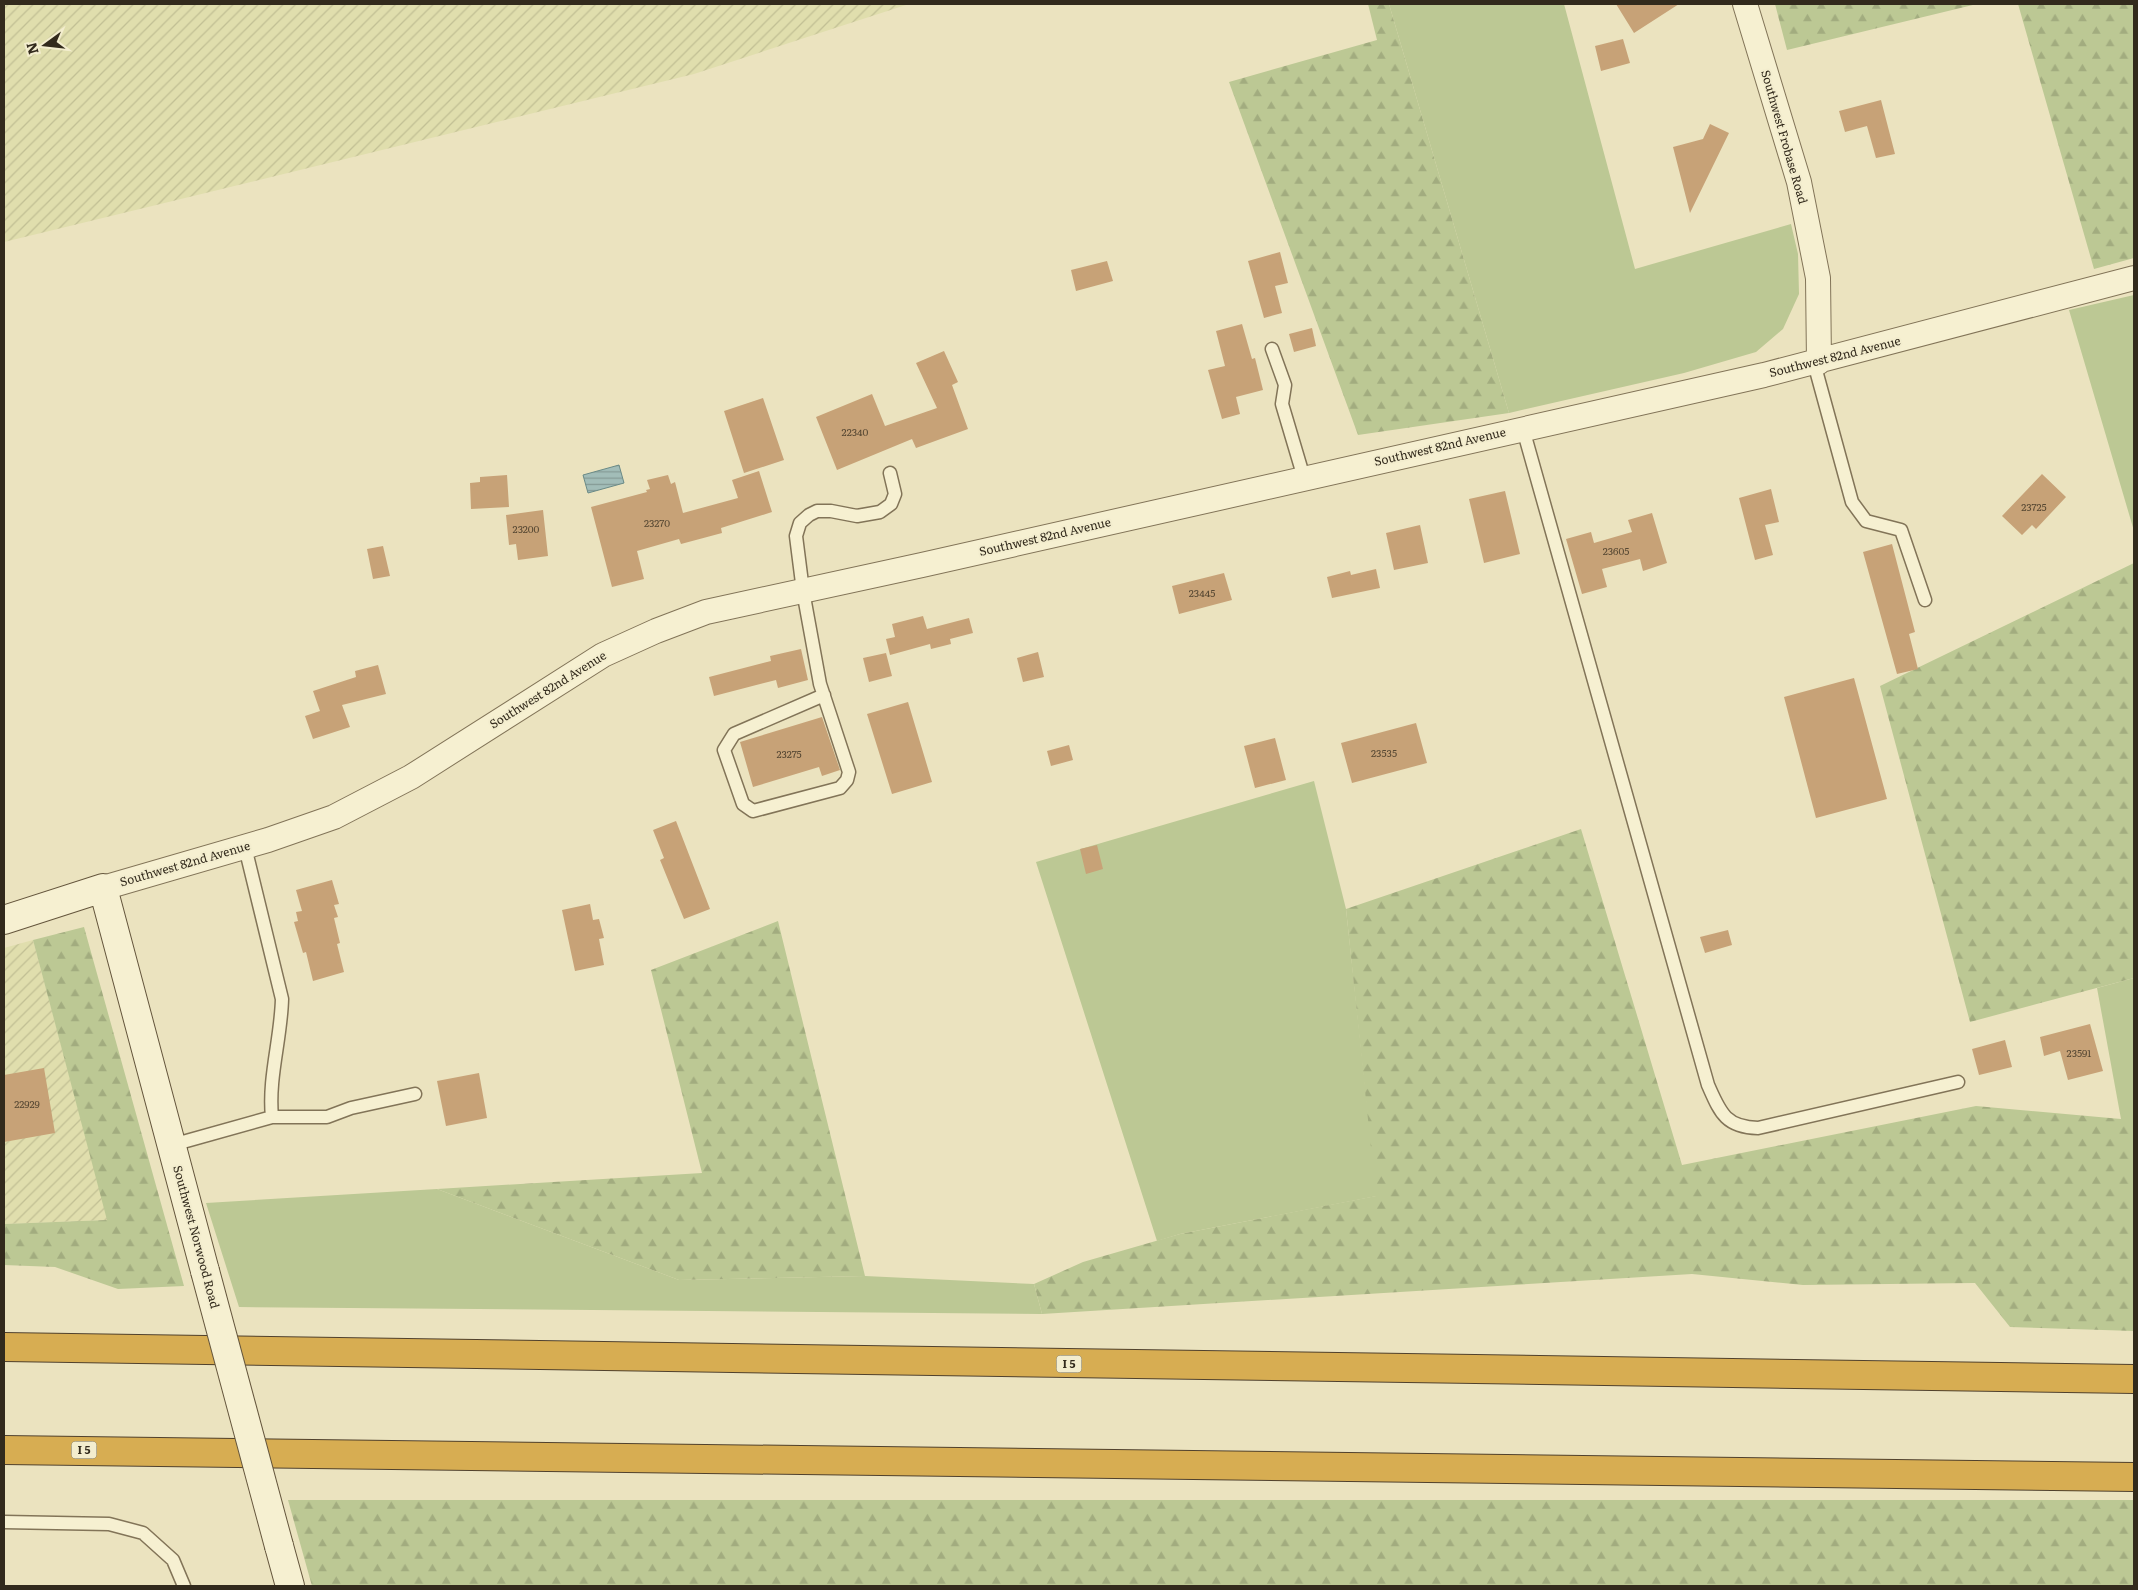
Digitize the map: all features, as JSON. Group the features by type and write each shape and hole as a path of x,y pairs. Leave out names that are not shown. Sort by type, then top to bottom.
{"highway":[{"name":"I 5","path":"4,1347 2134,1380"},
{"name":"I 5","path":"4,1450 2134,1477"}],"street":[{"name":"Southwest Frobase Road","path":"1745,4 1801,192 1818,278 1817,362"},
{"name":"Southwest 82nd Avenue","path":"4,920 334,817 411,778 603,655 656,631 706,612 1817,362 2134,278"},
{"name":"Southwest Norwood Road","path":"102,888 290,1586"}],"lane":[{"path":"1272,349 1285,385 1282,404 1304,478"},
{"path":"1817,362 1852,502 1866,520 1901,530 1925,600"},
{"path":"1523,429 1708,1085 1719,1110 1726,1119 1736,1125 1758,1128 1958,1082"},
{"path":"824,695 734,734 727,742 724,750 743,804 749,810 753,811 840,788 847,780 849,772 824,695 803,591 796,536 800,523 817,510 857,516 880,512 891,504 895,494 890,473"},
{"path":"245,846 282,999 281,1020 270,1095 272,1117"},
{"path":"172,1145 272,1117 327,1116 351,1108 415,1094"},
{"path":"4,1522 109,1524 143,1533 173,1560 184,1586"}],"shaded area":[{"path":"4,4 909,4 694,74 4,242"},
{"path":"33,940 108,1220 4,1224 4,948"}],"green space":[{"path":"1368,4 1389,4 1509,413 1358,435 1229,82 1377,40"},
{"path":"1389,4 1564,4 1635,269 1791,224 1798,254 1799,294 1783,329 1756,352 1684,373 1509,413"},
{"path":"1775,4 1977,4 1787,50"},
{"path":"2018,4 2134,4 2134,258 2094,269"},
{"path":"2134,295 2134,531 2069,310"},
{"path":"2134,563 2134,978 1970,1022 1880,686"},
{"path":"1314,781 1346,909 1377,1196 1180,1234 1157,1241 1036,862"},
{"path":"1581,829 1682,1165 1976,1106 2134,1119 2134,1331 2010,1327 1975,1283 1803,1285 1692,1274 1042,1314 1034,1284 1083,1262 1180,1234 1376,1196 1346,909"},
{"path":"778,921 865,1276 679,1280 437,1189 702,1173 651,970"},
{"path":"84,927 184,1286 118,1289 55,1267 4,1265 4,1224 107,1220 33,940"},
{"path":"2134,978 2134,1119 2121,1119 2097,988"},
{"path":"437,1189 679,1280 865,1276 1034,1284 1042,1314 239,1307 206,1203"},
{"path":"288,1500 2134,1500 2134,1586 312,1586"}],"water":[{"path":"619,465 624,483 588,493 583,475"}],"building":[{"path":"1616,4 1679,4 1634,33"},
{"path":"1623,39 1630,63 1601,71 1595,46"},
{"path":"1881,100 1895,154 1876,158 1867,126 1845,132 1839,111"},
{"path":"1710,124 1729,133 1690,213 1673,147 1703,139"},
{"path":"1280,252 1288,283 1275,286 1282,313 1264,318 1248,261"},
{"path":"1107,261 1113,281 1076,291 1071,270"},
{"path":"1242,324 1252,359 1255,358 1263,390 1236,397 1240,414 1222,419 1208,370 1225,366 1216,331"},
{"path":"1312,328 1316,346 1294,352 1289,334"},
{"path":"944,351 958,382 952,385 968,429 916,448 912,439 837,470 816,417 872,394 885,426 937,408 916,363"},
{"path":"763,398 784,460 744,473 724,411"},
{"path":"759,471 772,512 721,528 722,533 681,544 679,539 637,551 644,579 612,587 591,507 647,492 646,490 650,489 647,480 668,475 671,484 675,482 683,513 738,498 732,480"},
{"path":"2042,474 2066,497 2036,529 2032,525 2022,535 2002,516"},
{"path":"507,475 509,507 471,509 470,483 480,482 480,477"},
{"path":"1771,489 1779,522 1765,525 1773,555 1755,560 1739,498"},
{"path":"1505,491 1520,554 1484,563 1469,499"},
{"path":"543,510 548,556 518,560 516,544 509,545 506,515"},
{"path":"1652,513 1667,563 1643,571 1640,559 1602,569 1607,587 1582,594 1566,539 1591,532 1594,543 1632,532 1628,520"},
{"path":"1420,525 1428,563 1394,570 1386,533"},
{"path":"1892,544 1915,632 1909,634 1918,669 1897,674 1863,552"},
{"path":"383,546 390,576 373,579 367,549"},
{"path":"1376,569 1380,588 1332,598 1327,577 1350,571 1351,575"},
{"path":"1224,573 1232,600 1179,614 1172,586"},
{"path":"923,616 927,629 969,618 973,633 950,639 951,644 931,649 930,644 890,655 886,639 895,637 892,624"},
{"path":"801,649 808,680 778,688 776,680 714,696 709,677 771,661 770,656"},
{"path":"1038,652 1044,677 1023,682 1017,658"},
{"path":"886,653 892,676 869,682 863,658"},
{"path":"378,665 386,694 342,705 350,727 313,739 305,716 320,711 313,691 356,677 355,671"},
{"path":"1854,678 1887,799 1816,818 1784,697"},
{"path":"908,702 932,782 892,794 867,714"},
{"path":"822,717 840,770 822,776 819,767 753,787 740,742"},
{"path":"1416,723 1427,763 1352,783 1341,743"},
{"path":"1275,738 1286,780 1255,788 1244,746"},
{"path":"1069,745 1073,760 1051,766 1047,751"},
{"path":"676,821 710,909 684,919 660,860 664,858 653,830"},
{"path":"1097,845 1103,869 1086,874 1080,849"},
{"path":"332,880 339,904 334,905 338,917 334,918 340,943 337,944 344,972 313,981 306,952 303,953 294,922 298,921 296,912 302,911 296,890"},
{"path":"590,904 593,920 599,919 604,938 599,939 604,965 575,971 562,910"},
{"path":"1728,930 1732,945 1705,953 1700,937"},
{"path":"2090,1024 2103,1071 2068,1080 2060,1051 2044,1056 2040,1037"},
{"path":"2005,1040 2012,1067 1979,1075 1972,1049"},
{"path":"44,1068 55,1133 4,1142 4,1075"},
{"path":"479,1073 487,1118 446,1126 437,1081"}]}
